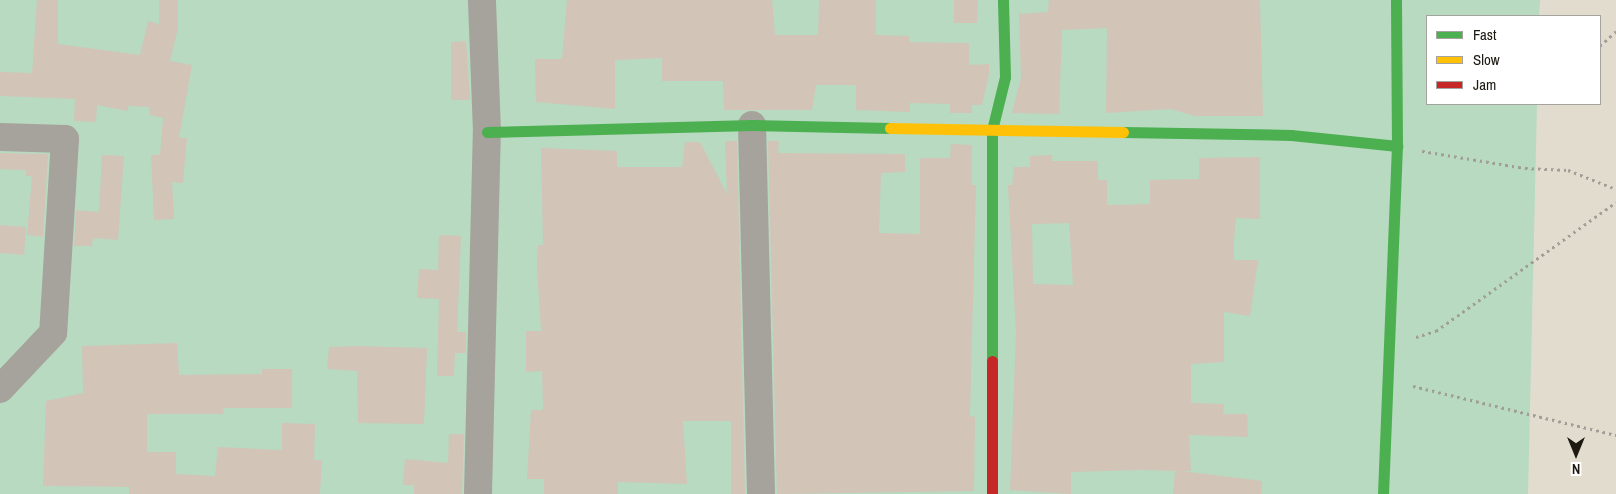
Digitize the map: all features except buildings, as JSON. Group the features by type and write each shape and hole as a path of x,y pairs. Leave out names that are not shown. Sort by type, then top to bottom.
{"street":[{"path":"478,494 487,132 482,0"},
{"path":"992,494 992,130 1005,77 1003,0"},
{"path":"1383,494 1390,381 1389,345 1397,146 1396,0"},
{"path":"487,132 752,125 1291,135 1397,146"},
{"path":"752,125 761,494"},
{"path":"0,137 65,139 53,333 0,389"}],"path":[{"path":"1601,45 1616,31"},
{"path":"1397,146 1478,162 1568,170 1616,189"},
{"path":"1389,345 1436,331 1616,202"},
{"path":"1390,381 1616,435"}],"green space":[{"path":"0,0 1540,0 1539,15 1426,15 1426,105 1537,105 1528,494 0,494"}],"traffic: fast":[{"path":"992,361 992,130 1005,77 1003,0"},
{"path":"1383,494 1397,146 1396,0"},
{"path":"487,132 752,125 890,128"},
{"path":"1123,132 1291,135 1397,146"}],"traffic: slow":[{"path":"890,128 1123,132"}],"traffic: jam":[{"path":"992,361 992,494"}]}
